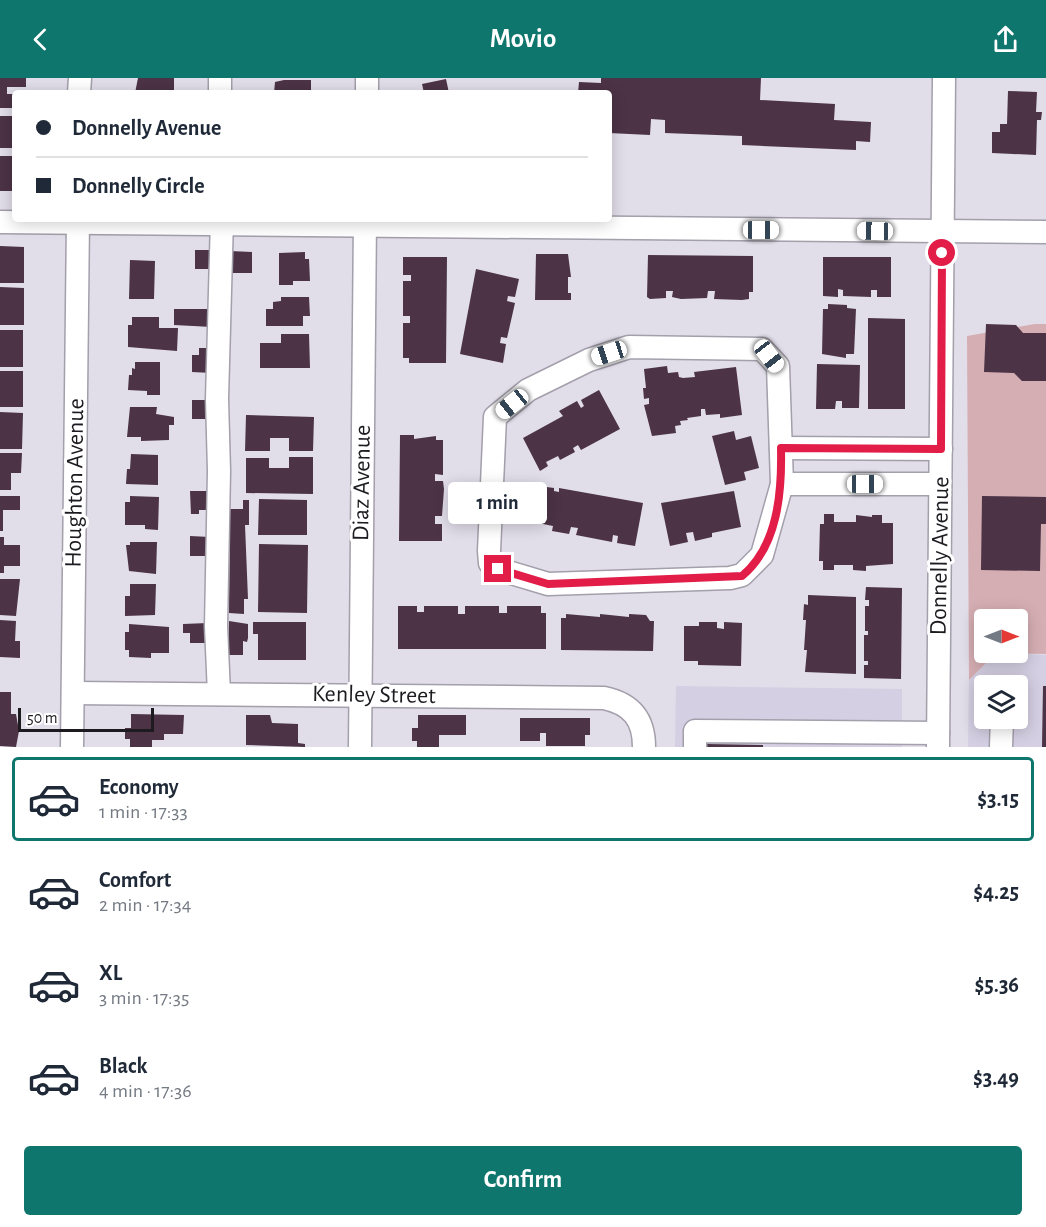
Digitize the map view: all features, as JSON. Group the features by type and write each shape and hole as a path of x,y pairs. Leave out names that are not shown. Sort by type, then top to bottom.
{"street":[{"name":"Donnelly Avenue","path":"938,740 944,78"},
{"name":"Houghton Avenue","path":"72,747 78,222"},
{"path":"219,693 216,626 219,482 217,399 223,222 542,223 1046,232"},
{"name":"Diaz Avenue","path":"360,747 365,222"},
{"path":"628,347 762,349 778,366 781,448 782,484 762,555 742,576 548,584 498,569 490,562 495,417 528,390 589,360 628,347"},
{"path":"781,448 941,449"},
{"path":"893,449 893,484"},
{"path":"782,484 940,484"},
{"name":"Kenley Street","path":"73,693 604,698 619,701 632,710 644,730 644,747"},
{"path":"1001,747 1002,729"},
{"path":"695,747 695,731 938,740"}],"shaded area":[{"path":"1046,324 1046,654 1028,654 1028,609 974,609 974,663 986,663 969,680 967,336"},
{"path":"1028,654 1046,655 1046,747 968,747 969,680 985,663 1028,663"},
{"path":"676,686 902,689 902,747 675,747"}],"building":[{"path":"0,78 26,78 26,87 7,87 7,94 12,94 12,108 0,108"},
{"path":"138,78 174,78 174,90 136,90"},
{"path":"601,78 761,78 760,100 835,104 834,120 871,122 870,142 856,141 856,150 742,145 742,136 665,133 665,120 651,119 650,135 612,133 612,90 578,90 579,82 601,83"},
{"path":"446,79 448,90 423,90 422,84"},
{"path":"311,80 311,90 274,90 275,82"},
{"path":"1008,91 1037,92 1036,112 1042,112 1041,120 1037,120 1036,155 992,153 992,132 1000,132 1000,124 1007,124"},
{"path":"0,116 12,116 12,148 0,148"},
{"path":"0,156 12,156 12,191 0,191"},
{"path":"0,246 24,247 24,283 0,283"},
{"path":"195,250 214,250 213,269 195,269"},
{"path":"230,251 252,252 252,273 229,273"},
{"path":"305,252 305,259 309,259 310,281 293,281 293,285 279,285 279,253"},
{"path":"536,254 568,254 571,277 568,277 568,293 571,293 571,300 535,300"},
{"path":"648,255 753,256 753,292 749,292 749,299 742,300 714,299 715,291 708,291 707,298 681,299 672,297 673,291 666,291 666,298 650,299 647,297"},
{"path":"403,257 447,257 446,363 409,363 409,358 403,358 403,323 410,323 410,316 403,316 403,281 411,281 411,275 403,275"},
{"path":"823,257 891,257 891,297 877,297 877,290 871,290 871,297 843,296 843,290 838,289 838,297 823,296"},
{"path":"130,260 155,261 154,299 129,299"},
{"path":"476,269 519,279 515,297 508,296 507,301 515,303 507,338 501,337 500,343 506,344 503,363 460,354"},
{"path":"0,287 24,288 24,325 0,325"},
{"path":"281,297 309,297 310,316 303,316 303,326 266,326 266,309 273,309 273,302 281,301"},
{"path":"828,304 847,305 847,308 856,309 854,354 846,354 846,358 822,354 823,309 828,309"},
{"path":"174,309 213,309 212,327 174,325"},
{"path":"132,317 159,317 159,328 178,328 177,351 128,347 128,325 132,325"},
{"path":"868,318 905,319 905,409 868,409"},
{"path":"986,324 1016,325 1023,333 1046,333 1046,381 1022,381 1014,373 984,372"},
{"path":"0,330 23,330 23,367 0,367"},
{"path":"281,334 309,334 310,368 260,368 260,343 281,343"},
{"path":"199,348 211,348 212,373 192,372 192,355 199,355"},
{"path":"135,362 160,362 160,395 147,395 147,391 128,390 129,375 132,375 132,368 135,369"},
{"path":"817,364 860,365 859,408 842,408 842,401 836,401 835,409 816,409"},
{"path":"667,366 668,373 678,372 679,377 683,378 695,377 694,372 736,367 742,415 720,418 720,414 706,415 705,409 701,409 701,416 680,421 681,425 675,426 676,433 652,436 644,405 649,404 649,398 644,399 643,388 646,388 644,369"},
{"path":"0,371 23,371 23,407 0,407"},
{"path":"599,390 620,429 581,450 578,445 573,448 575,452 560,460 558,456 546,462 548,466 540,471 523,438 563,416 559,411 577,401 581,408 584,406 581,400"},
{"path":"192,400 212,400 212,419 192,419"},
{"path":"130,407 157,407 156,414 174,417 174,425 169,425 169,440 141,441 141,437 127,437"},
{"path":"0,412 23,413 22,449 0,449"},
{"path":"246,415 314,417 313,451 289,451 289,438 270,438 270,451 245,451"},
{"path":"734,431 736,440 751,436 759,468 744,472 746,480 725,485 712,436"},
{"path":"400,435 414,435 414,439 436,436 436,440 443,440 443,475 435,474 435,481 443,481 444,489 442,516 435,516 435,524 442,524 442,541 399,541"},
{"path":"0,453 22,453 21,473 11,473 11,490 0,490"},
{"path":"131,454 158,455 158,485 126,484"},
{"path":"289,457 313,457 313,494 246,493 246,458 269,458 269,468 289,468"},
{"path":"539,486 554,488 554,491 559,492 559,488 643,503 635,546 617,543 618,536 613,535 612,542 576,535 578,528 571,527 569,534 552,531 553,526 523,520 529,489 538,490"},
{"path":"190,491 210,491 210,510 199,510 199,514 191,514"},
{"path":"734,491 741,527 712,533 712,537 695,541 693,532 686,533 688,542 670,546 661,503"},
{"path":"0,496 20,496 20,510 3,510 3,531 0,531"},
{"path":"130,496 159,497 158,530 145,529 145,525 125,525 125,502 130,502"},
{"path":"982,496 1046,497 1046,524 1041,524 1040,571 981,570"},
{"path":"259,499 307,500 307,535 258,535"},
{"path":"243,500 249,500 249,525 245,525 248,599 244,599 244,614 229,613 230,509 243,509"},
{"path":"824,514 834,514 834,522 856,522 856,515 872,517 872,515 882,515 882,523 893,523 893,564 866,566 866,571 853,570 853,565 834,565 834,570 823,570 823,561 819,561 820,524 824,524"},
{"path":"190,536 210,537 210,556 190,556"},
{"path":"0,537 4,537 4,545 20,545 20,566 4,566 4,573 0,573"},
{"path":"130,542 157,542 156,574 129,571 126,545 130,545"},
{"path":"259,544 308,545 307,613 258,612"},
{"path":"0,579 20,579 16,616 0,615"},
{"path":"130,584 156,584 155,615 125,616 125,596 130,596"},
{"path":"866,587 902,588 901,679 864,678 864,665 868,665 868,661 864,661 864,635 868,635 868,631 865,631 865,606 869,606 869,600 865,600"},
{"path":"808,595 856,597 856,674 805,672 806,620 803,620 804,604 808,605"},
{"path":"398,606 417,606 417,612 424,612 424,606 458,606 458,614 465,614 465,606 499,606 499,613 507,613 507,606 541,606 541,613 546,613 546,649 398,649"},
{"path":"566,614 600,617 600,614 629,617 629,614 646,615 650,621 654,621 653,651 561,650 561,618 566,618"},
{"path":"0,620 16,621 15,641 20,641 20,658 0,657"},
{"path":"229,621 248,624 247,642 243,641 243,655 228,655"},
{"path":"253,622 306,622 306,660 258,660 258,634 253,634"},
{"path":"699,622 717,622 717,628 724,629 724,622 742,623 741,666 698,665 698,661 684,661 684,626 699,626"},
{"path":"208,623 208,643 190,643 190,633 183,633 183,624"},
{"path":"129,624 169,627 169,653 151,653 151,658 129,657 129,650 125,650 125,632 129,632"},
{"path":"1043,686 1046,686 1046,747 1042,747"},
{"path":"0,692 11,692 11,714 16,714 19,731 16,747 0,746"},
{"path":"131,714 184,715 183,734 164,734 164,740 152,740 152,747 130,747 130,739 125,739 125,728 131,728"},
{"path":"246,715 270,715 272,723 298,724 298,743 305,744 305,747 246,745"},
{"path":"418,715 466,715 466,735 439,735 439,747 417,747 417,741 412,741 412,728 418,728"},
{"path":"520,718 590,718 590,735 585,735 585,746 546,746 546,733 540,733 540,741 520,741"},
{"path":"707,744 763,745 763,747 707,747"}],"route":[{"path":"498,569 548,584 742,576 762,555 768,541 782,484 781,448 941,449 942,253"}]}
